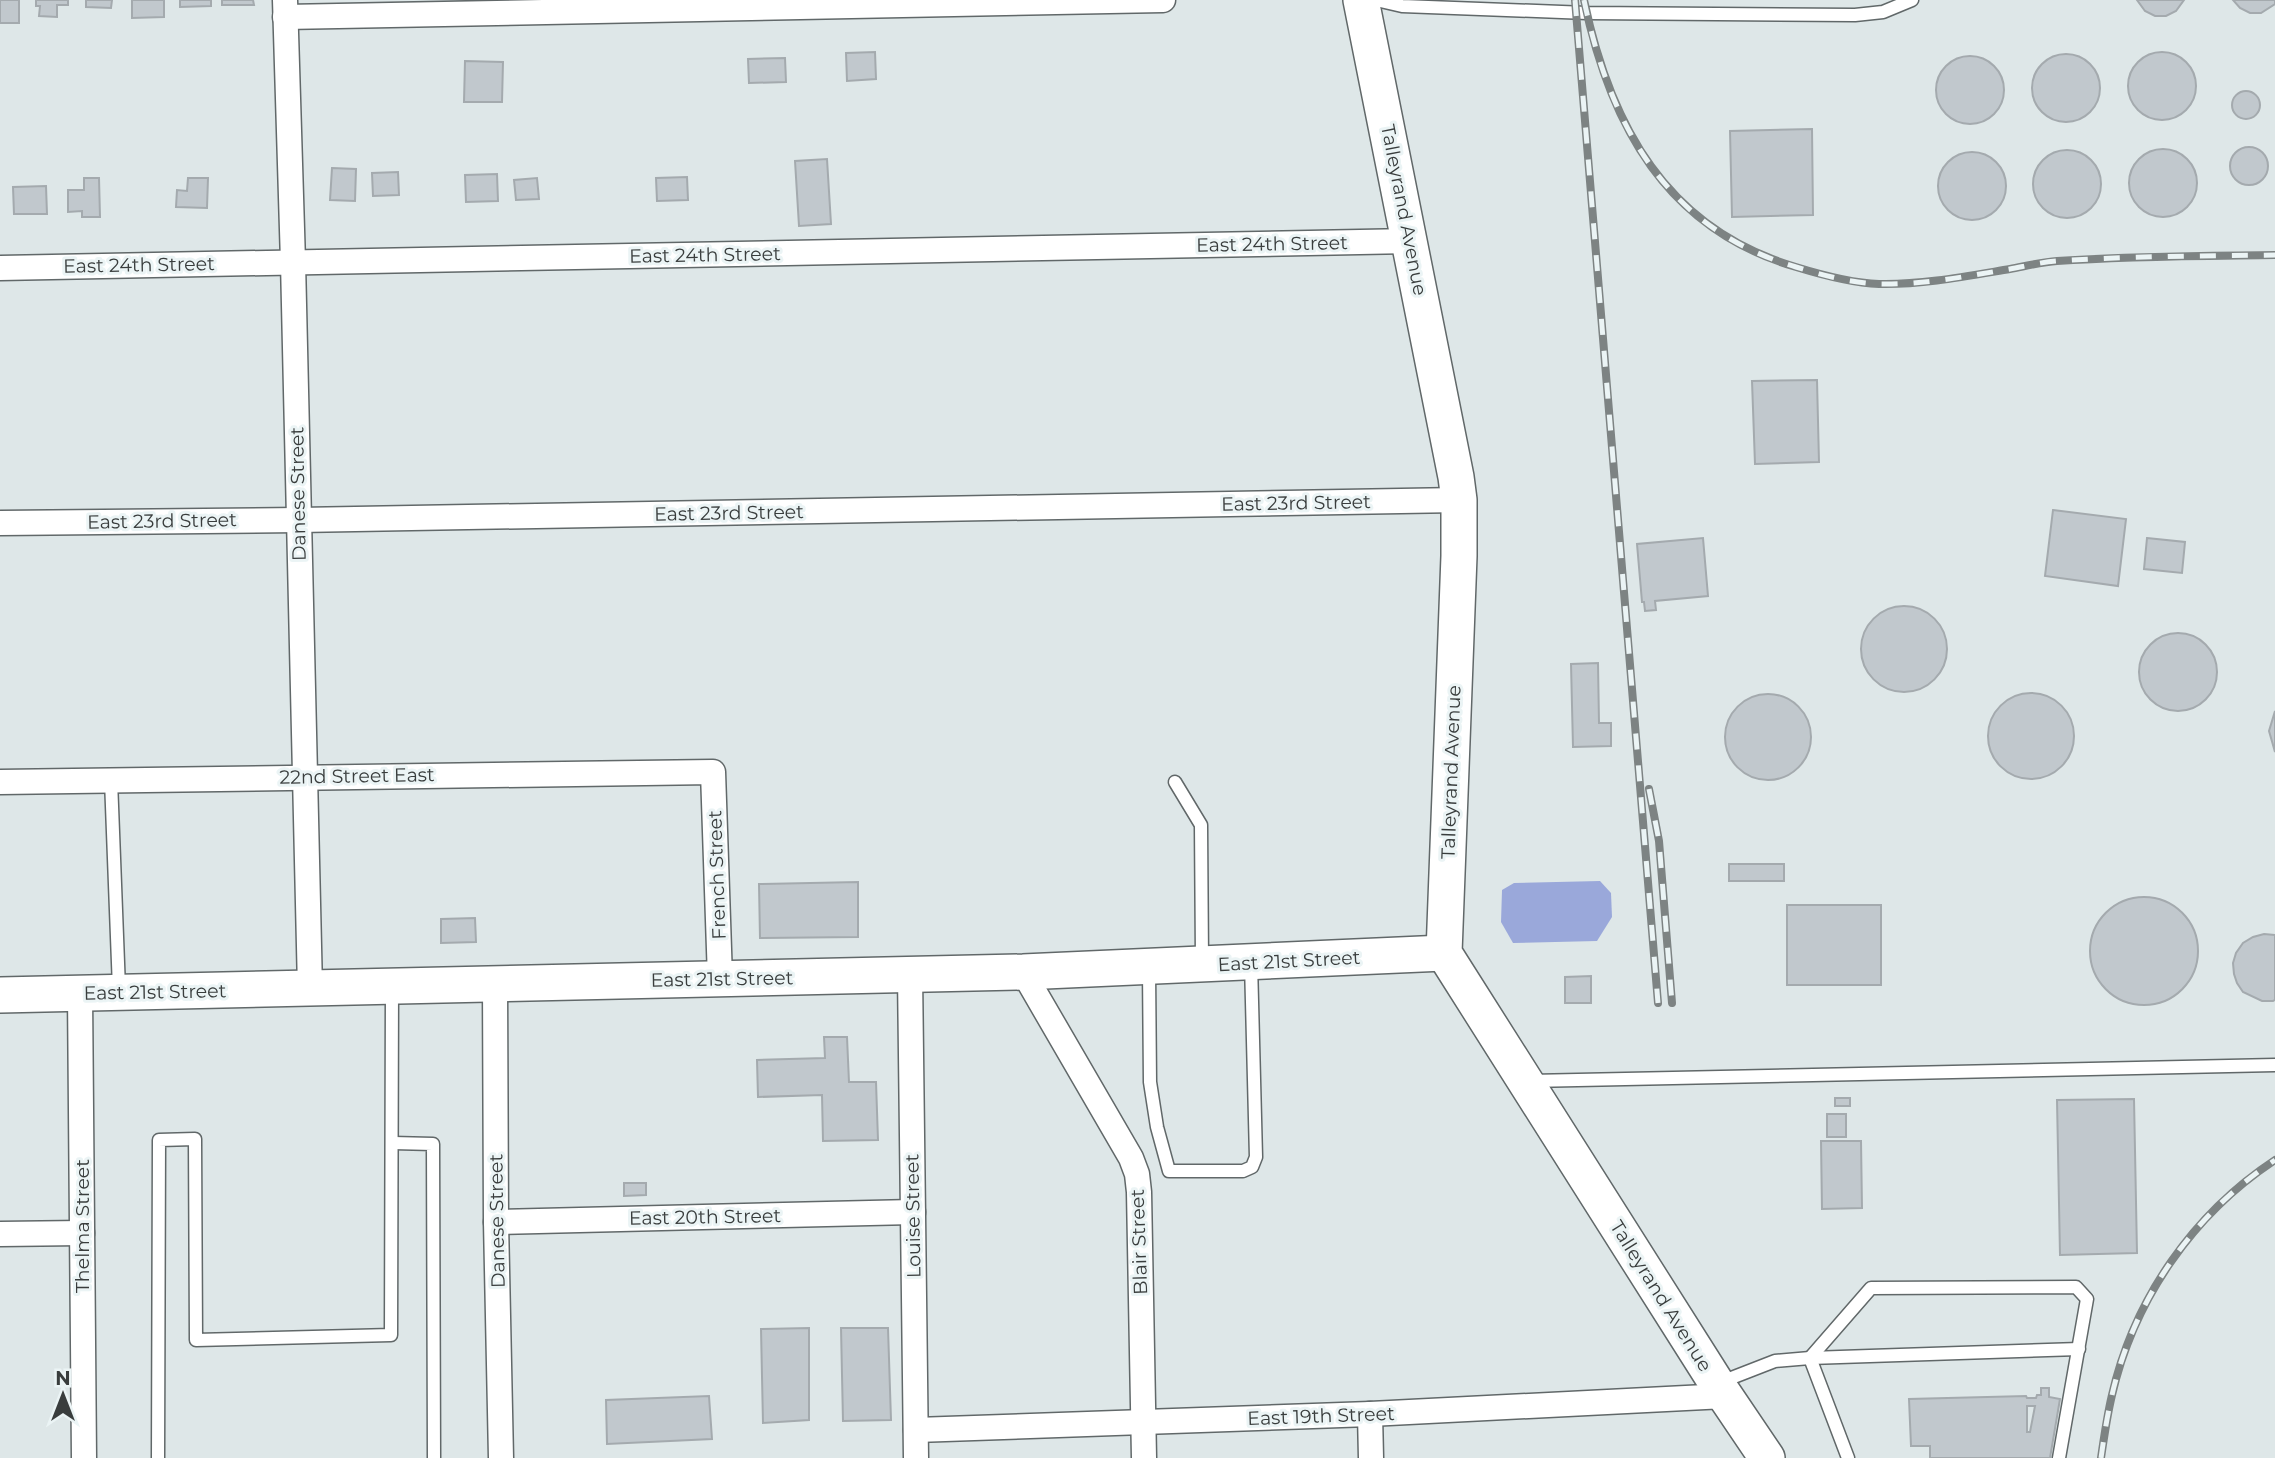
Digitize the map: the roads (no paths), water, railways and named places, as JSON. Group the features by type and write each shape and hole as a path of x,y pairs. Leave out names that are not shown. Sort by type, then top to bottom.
{"street":[{"path":"285,8 1163,0"},
{"name":"Talleyrand Avenue","path":"1362,0 1459,500 1444,953 1721,1390 1767,1458"},
{"name":"Danese Street","path":"285,8 310,989"},
{"name":"East 24th Street","path":"0,268 1411,242"},
{"name":"East 23rd Street","path":"0,523 1459,500"},
{"name":"22nd Street East","path":"0,782 713,772"},
{"name":"French Street","path":"713,772 720,979"},
{"name":"East 21st Street","path":"0,995 1023,972 1444,953"},
{"name":"Blair Street","path":"1023,972 1131,1158 1137,1174 1144,1458"},
{"name":"Louise Street","path":"909,974 916,1458"},
{"name":"Danese Street","path":"495,984 501,1458"},
{"name":"Thelma Street","path":"80,994 84,1458"},
{"name":"East 20th Street","path":"496,1222 913,1212"},
{"path":"0,1234 82,1233"},
{"name":"East 19th Street","path":"916,1430 1370,1414 1721,1390"},
{"path":"1370,1414 1371,1458"}],"lane":[{"path":"1376,0 1402,6 1576,12 1855,15 1883,12 1912,0"},
{"path":"111,780 119,993"},
{"path":"1175,782 1200,825 1202,965"},
{"path":"1149,967 1150,1082 1157,1127 1169,1171 1243,1171 1252,1167 1256,1157 1251,963"},
{"path":"158,1458 159,1140 195,1139 196,1340 391,1335 392,987"},
{"path":"1526,1082 2275,1065"},
{"path":"393,1143 433,1144 434,1458"},
{"path":"1810,1358 1871,1288 2076,1287 2087,1299 2059,1458"},
{"path":"1721,1390 1775,1361 2078,1349"},
{"path":"1810,1358 1847,1458"}],"water":[{"path":"1600,881 1611,893 1612,917 1597,941 1513,943 1501,922 1502,890 1514,883"}],"railway":[{"path":"1575,0 1658,1003"},
{"path":"1584,0 1595,46 1610,89 1628,129 1651,166 1679,199 1712,227 1751,250 1796,267 1847,280 1895,284 1945,280 2057,261 2275,255"},
{"path":"1649,789 1659,841 1672,1003"},
{"path":"2101,1458 2110,1403 2122,1360 2135,1325 2152,1293 2193,1233 2218,1206 2275,1160"}]}
